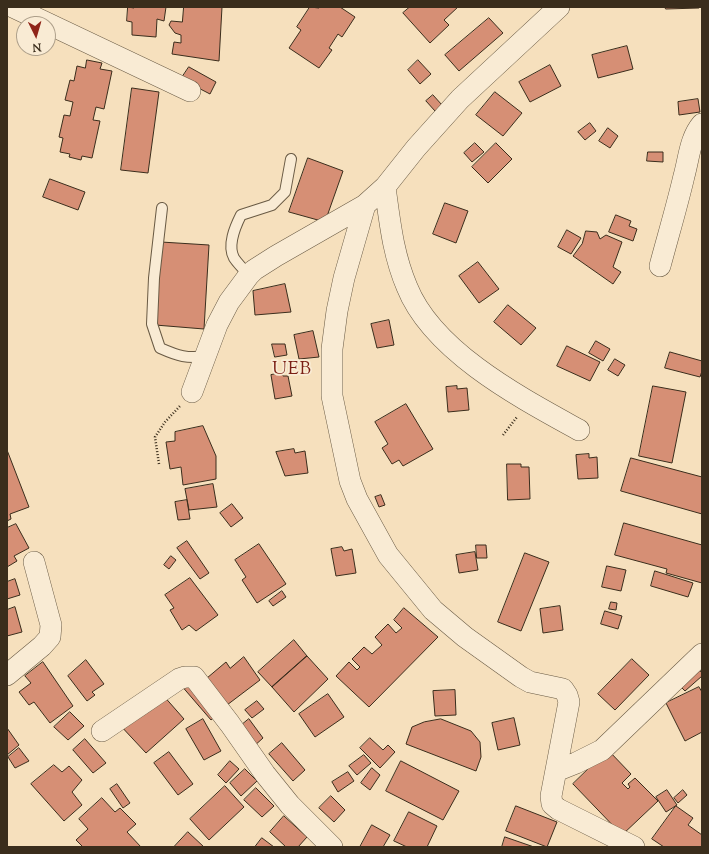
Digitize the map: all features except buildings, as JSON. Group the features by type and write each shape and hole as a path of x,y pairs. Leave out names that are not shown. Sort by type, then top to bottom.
{"street":[{"path":"13,7 190,91"},
{"path":"192,392 207,356 217,325 229,302 249,275 254,270 276,256 365,205 385,187 416,148 460,99 559,7"},
{"path":"660,266 691,146 697,130 702,124"},
{"path":"385,187 391,232 399,264 410,294 436,332 470,362 502,385 528,402 579,430"},
{"path":"365,205 344,278 337,311 332,349 332,396 350,481 357,500 388,555 433,610 465,637 521,677 530,682 563,689 567,694 569,702 568,710 551,796 552,804 634,847"},
{"path":"7,675 42,646 50,637 51,625 34,562"},
{"path":"556,771 602,750 702,654"},
{"path":"102,731 179,679 194,677 230,724 265,774 290,805 332,847"}],"lane":[{"path":"249,275 233,257 233,230 241,215 272,205 284,192 291,159"},
{"path":"162,208 154,278 152,324 160,348 176,356 192,358 207,356"}],"path":[{"path":"159,464 155,437 165,422 192,392"}],"district":[{"name":"UEB","path":"292,371"}]}
